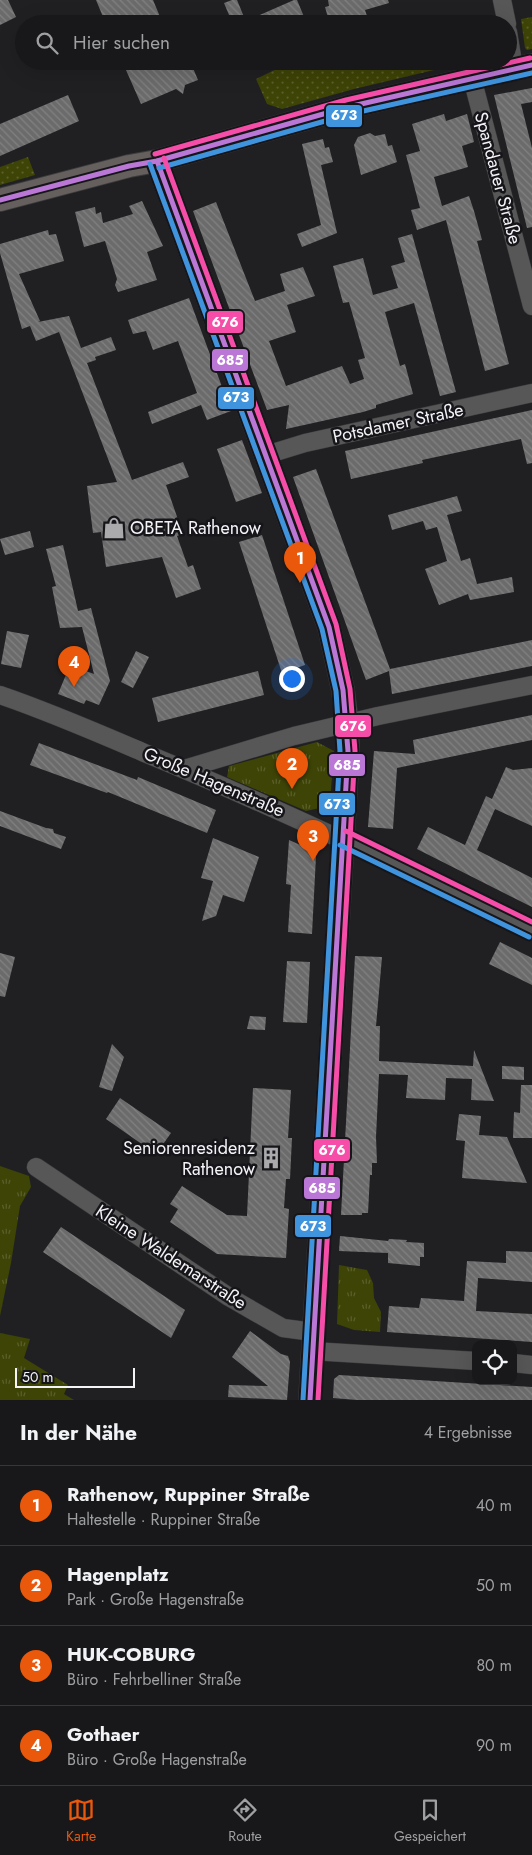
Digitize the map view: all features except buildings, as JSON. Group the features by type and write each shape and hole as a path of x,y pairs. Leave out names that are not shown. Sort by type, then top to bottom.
{"main road":[{"path":"0,200 128,166 157,161 348,107 509,70"},
{"path":"157,161 329,627 347,723 343,838 310,1400"}],"street":[{"path":"502,0 505,15"},
{"path":"517,53 523,67"},
{"name":"Spandauer Straße","path":"472,78 532,306"},
{"name":"Potsdamer Straße","path":"266,455 314,441 532,393"},
{"path":"184,769 294,736 347,723 532,686"},
{"name":"Große Hagenstraße","path":"0,695 37,707 343,838 532,930"},
{"name":"Kleine Waldemarstraße","path":"36,1168 229,1297 283,1328 312,1342 472,1361"},
{"path":"517,1363 532,1365"}],"green space":[{"path":"532,17 532,49 527,50 525,48 521,19"},
{"path":"274,70 434,70 282,109 267,104 256,79"},
{"path":"28,157 35,175 0,185 0,167"},
{"path":"317,742 334,751 330,801 320,808 306,811 227,777 229,766"},
{"path":"0,1166 29,1176 31,1187 20,1206 0,1316"},
{"path":"339,1265 367,1270 373,1283 374,1298 381,1312 380,1332 354,1330 337,1324"},
{"path":"0,1333 30,1339 24,1358 68,1385 64,1394 74,1400 0,1400"}],"transit line":[{"name":"676","path":"517,61 530,58"},
{"name":"685","path":"517,68 532,65"},
{"name":"676","path":"155,154 346,100 477,70"},
{"name":"685","path":"0,200 129,166 157,161 348,107 510,70"},
{"name":"673","path":"159,168 350,114 532,73"},
{"name":"676","path":"164,158 336,624 350,689 355,751 318,1400"},
{"name":"685","path":"157,161 329,627 343,690 348,751 310,1400"},
{"name":"673","path":"150,164 322,629 336,691 340,751 303,1400"},
{"name":"676","path":"346,831 532,922"},
{"name":"673","path":"340,845 529,937"}],"place":[{"name":"OBETA Rathenow","path":"114,528"},
{"name":"Rathenow, Ruppiner Straße","path":"300,583"},
{"name":"Gothaer","path":"74,687"},
{"name":"Hagenplatz","path":"292,789"},
{"name":"HUK-COBURG","path":"313,861"},
{"name":"Seniorenresidenz Rathenow","path":"271,1158"}]}
